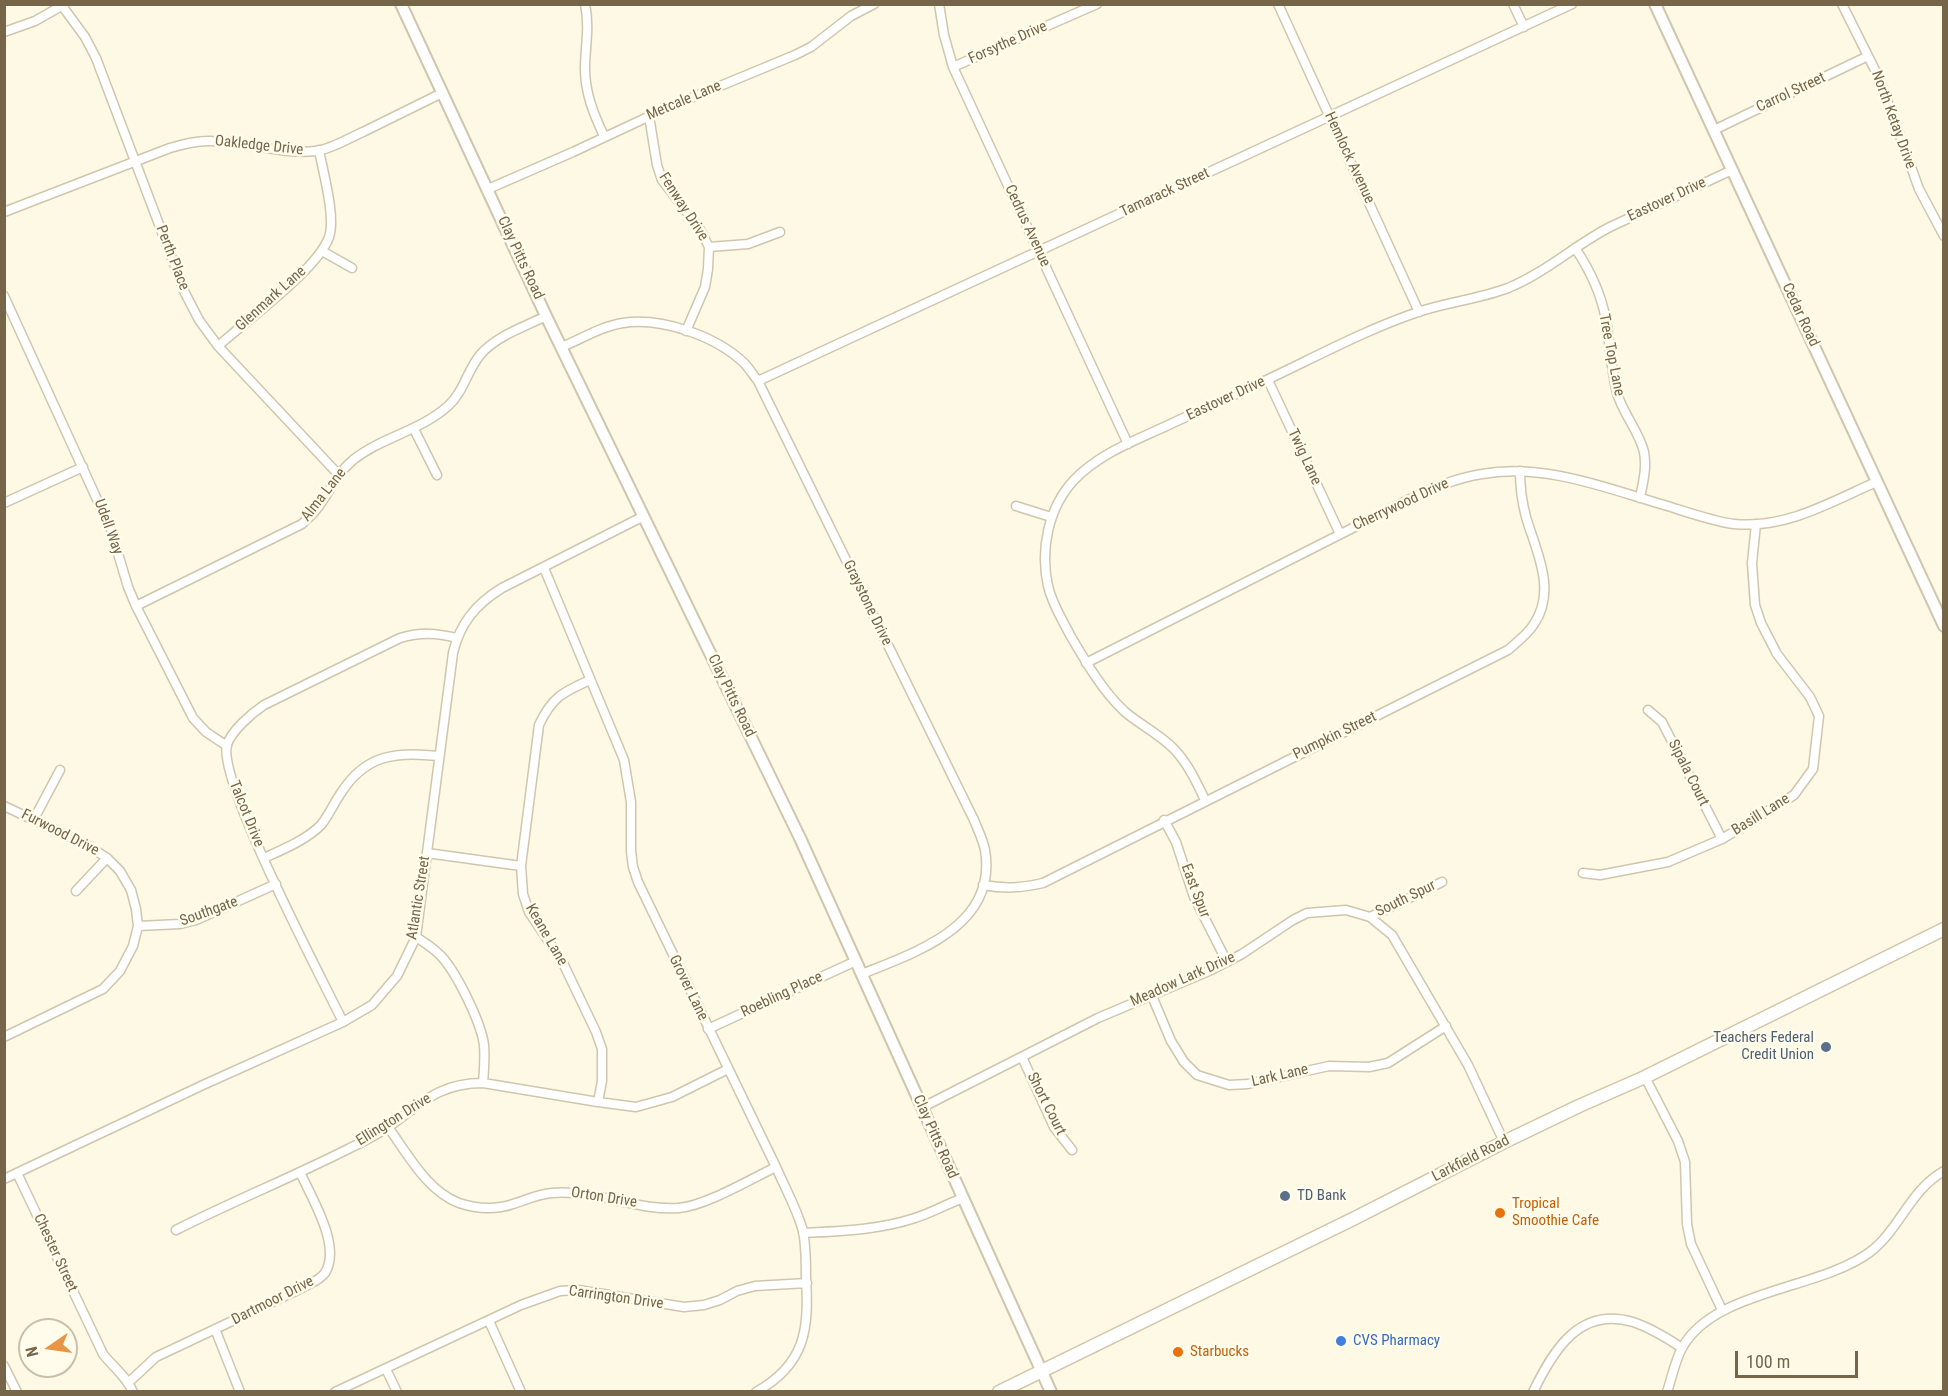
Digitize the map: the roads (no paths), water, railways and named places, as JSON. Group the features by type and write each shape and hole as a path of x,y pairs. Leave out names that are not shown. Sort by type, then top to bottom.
{"main road":[{"name":"Larkfield Road","path":"999,1392 1504,1142 1646,1077 1944,929"}],"street":[{"name":"Clay Pitts Road","path":"401,4 546,316 800,838 1051,1392"},
{"path":"585,4 588,33 585,71 587,88 591,105 604,136"},
{"name":"Metcale Lane","path":"488,189 649,116 795,55 811,47 851,15 874,4"},
{"name":"Cedrus Avenue","path":"939,4 944,35 953,67 1128,444"},
{"name":"Forsythe Drive","path":"953,67 1097,4"},
{"name":"Hemlock Avenue","path":"1278,4 1419,312"},
{"path":"1513,4 1524,27"},
{"name":"Tamarack Street","path":"758,381 1572,4"},
{"name":"Cedar Road","path":"1654,4 1944,626"},
{"name":"North Ketay Drive","path":"1842,4 1879,78 1919,189 1944,236"},
{"path":"4,33 64,6"},
{"name":"Perth Place","path":"64,6 96,58 184,293 199,320 218,346 338,474"},
{"name":"Carrol Street","path":"1713,130 1869,56"},
{"name":"Oakledge Drive","path":"4,212 188,143 210,141 235,143 290,152 319,150 442,93"},
{"name":"Fenway Drive","path":"649,116 657,165 662,180 699,228 709,246 705,287 686,331"},
{"name":"Glenmark Lane","path":"218,346 303,273 322,251 330,235 330,210 319,150"},
{"name":"Eastover Drive","path":"1205,800 1175,750 1126,712 1106,691 1086,663 1055,607 1048,586 1045,567 1046,551 1051,517 1072,482 1088,466 1128,444 1368,332 1419,312 1507,288 1528,279 1610,227 1732,170"},
{"path":"709,246 747,244 780,232"},
{"name":"Tree Top Lane","path":"1575,248 1588,267 1598,292 1605,318 1618,395 1644,451 1645,472 1640,498"},
{"path":"322,251 352,268"},
{"name":"Udell Way","path":"4,296 111,530 136,606 193,717 206,732 227,746"},
{"name":"Alma Lane","path":"136,606 302,524 315,511 338,474 367,450 433,418 451,404 481,354 497,340 546,316"},
{"name":"Graystone Drive","path":"562,347 622,323 661,323 686,331 726,350 744,363 758,381 974,820 985,851 986,868 983,885 967,917 956,928 926,947 862,974"},
{"name":"Twig Lane","path":"1268,380 1340,534"},
{"path":"414,429 437,475"},
{"path":"4,502 83,467"},
{"name":"Cherrywood Drive","path":"1086,663 1440,485 1482,474 1520,471 1563,476 1734,524 1778,522 1797,518 1876,482"},
{"name":"Pumpkin Street","path":"983,885 1003,889 1043,883 1164,820 1508,650 1535,624 1543,605 1545,580 1526,516 1520,489 1520,471"},
{"path":"1016,506 1051,517"},
{"name":"Atlantic Street","path":"4,1179 343,1022 372,1005 397,976 416,937 453,653 465,620 486,597 644,516"},
{"name":"Basill Lane","path":"1583,873 1600,875 1668,862 1722,839 1794,795 1813,769 1819,716 1810,697 1777,654 1761,623 1755,605 1752,563 1756,524"},
{"name":"Grover Lane","path":"544,568 624,760 631,802 631,851 638,882 776,1167 798,1215 803,1233 807,1283 806,1332 788,1367 756,1392"},
{"path":"227,746 238,728 264,705 400,638 417,633 432,633 457,638"},
{"name":"Keane Lane","path":"590,680 567,690 554,700 539,725 521,866 523,894 529,912 563,963 602,1049 602,1081 598,1102"},
{"name":"Sipala Court","path":"1648,710 1662,722 1722,839"},
{"name":"Talcot Drive","path":"227,746 234,788 276,884 343,1022"},
{"path":"264,858 290,846 320,825 350,780 373,762 390,755 413,753 438,756"},
{"path":"34,819 60,770"},
{"name":"Furwood Drive","path":"4,806 87,845 108,858 120,871 130,890 138,926 133,946 120,971 103,989 4,1037"},
{"name":"East Spur","path":"1164,820 1176,842 1194,897 1227,962"},
{"path":"427,853 521,866"},
{"path":"76,891 108,858"},
{"name":"South Spur","path":"1370,917 1442,882"},
{"name":"Southgate","path":"138,926 170,926 196,920 276,884"},
{"name":"Meadow Lark Drive","path":"922,1107 1098,1018 1227,962 1307,913 1346,910 1370,917 1392,935 1468,1065 1504,1142"},
{"path":"416,937 432,947 453,972 476,1020 483,1045 483,1083"},
{"name":"Roebling Place","path":"708,1029 856,961"},
{"name":"Lark Lane","path":"1152,996 1171,1041 1184,1062 1197,1075 1229,1085 1248,1084 1329,1066 1369,1067 1388,1063 1446,1026"},
{"name":"Short Court","path":"1022,1057 1054,1127 1072,1150"},
{"name":"Ellington Drive","path":"176,1230 351,1148 388,1127 422,1101 464,1083 483,1083 636,1107 672,1096 728,1069"},
{"path":"1646,1077 1678,1141 1685,1162 1687,1224 1691,1244 1722,1310"},
{"name":"Orton Drive","path":"388,1127 427,1180 440,1192 458,1202 479,1208 496,1208 549,1193 567,1192 659,1208 680,1208 697,1204 776,1167"},
{"path":"1667,1392 1682,1348 1705,1321 1722,1310 1828,1273 1870,1252 1885,1238 1914,1197 1926,1184 1944,1171"},
{"name":"Dartmoor Drive","path":"129,1382 156,1357 316,1281 325,1273 330,1246 327,1233 300,1172"},
{"name":"Chester Street","path":"17,1173 103,1354 129,1382 134,1392"},
{"path":"803,1233 897,1224 963,1198"},
{"name":"Carrington Drive","path":"335,1392 521,1305 560,1291 578,1290 684,1308 704,1305 755,1286 807,1283"},
{"path":"1533,1392 1546,1365 1560,1345 1574,1331 1591,1323 1610,1319 1632,1322 1655,1331 1682,1348"},
{"path":"489,1321 521,1392"},
{"path":"215,1329 240,1392"},
{"path":"4,1366 16,1392"},
{"path":"386,1369 397,1392"}],"place":[{"name":"Teachers Federal Credit Union","path":"1826,1047"},
{"name":"TD Bank","path":"1285,1196"},
{"name":"Tropical Smoothie Cafe","path":"1500,1213"},
{"name":"CVS Pharmacy","path":"1341,1341"},
{"name":"Starbucks","path":"1178,1352"}]}
